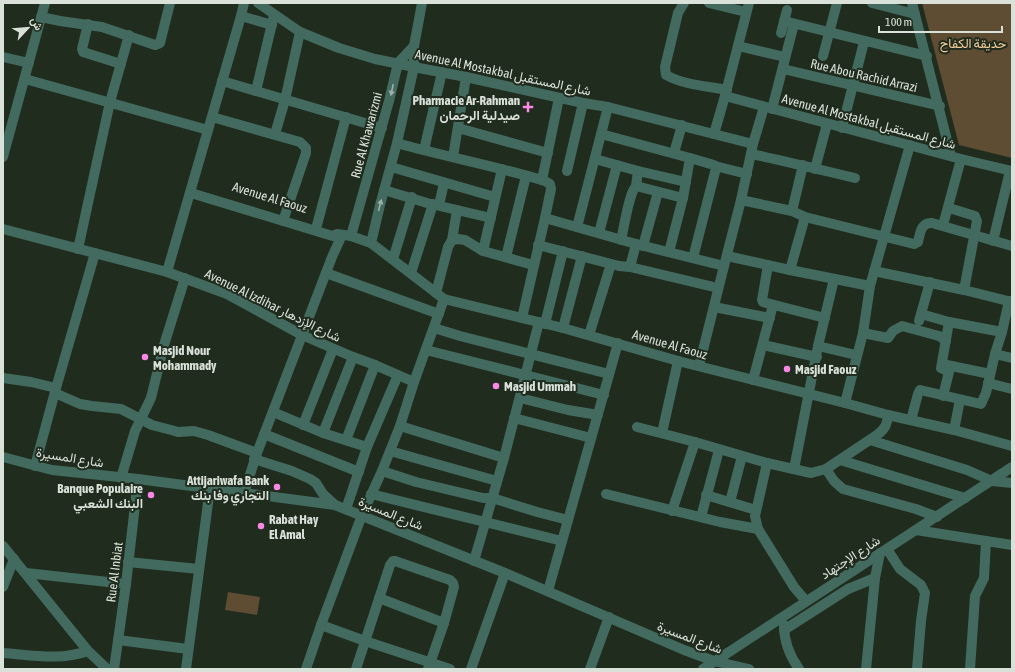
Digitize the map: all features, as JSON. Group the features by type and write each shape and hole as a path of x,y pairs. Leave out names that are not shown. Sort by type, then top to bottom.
{"street":[{"path":"3,157 45,3"},
{"path":"41,17 88,24 155,44 160,43 170,3"},
{"path":"167,272 192,190 244,3"},
{"name":"Avenue Al Mostakbal شارع المستقبل","path":"258,3 300,32 338,48 375,59 608,107 682,125 714,134 752,149 815,169 855,178"},
{"path":"372,243 414,67 414,46 422,3"},
{"name":"Avenue Al Mostakbal شارع المستقبل","path":"684,3 678,14 665,68 666,74 674,79 726,93 768,108 956,158 1011,171"},
{"path":"709,3 748,8 714,134"},
{"path":"823,56 837,3"},
{"path":"872,3 915,14"},
{"path":"912,3 956,158 948,208 943,225"},
{"path":"699,366 741,200 752,149 786,57 789,22 787,10"},
{"path":"256,91 274,15"},
{"path":"241,16 272,25"},
{"path":"789,22 864,42 927,56"},
{"path":"781,33 789,22"},
{"path":"88,24 82,49 83,52 121,64"},
{"path":"275,134 285,100 300,32"},
{"path":"78,249 110,102 129,35"},
{"path":"842,128 864,42"},
{"name":"Rue Al Khawarizmi","path":"244,493 255,456 326,274 344,235 382,128 398,63 414,46"},
{"path":"738,46 786,57"},
{"path":"3,57 29,63"},
{"name":"Rue Abou Rachid Arrazi","path":"782,69 940,106"},
{"path":"424,150 442,72"},
{"path":"453,158 466,77"},
{"path":"25,79 208,130"},
{"path":"222,81 382,128"},
{"path":"542,180 559,98"},
{"path":"567,171 583,103"},
{"path":"577,227 608,107"},
{"path":"212,117 300,142 306,148 306,153 284,218"},
{"path":"317,225 346,117"},
{"path":"815,169 827,124"},
{"path":"674,153 682,125"},
{"path":"458,128 548,153"},
{"path":"601,134 747,174"},
{"path":"397,143 453,158 502,168 548,182 551,186 522,318"},
{"path":"845,403 856,355 863,333 870,286 910,145"},
{"path":"669,252 683,198 690,158"},
{"path":"595,159 686,182"},
{"path":"599,233 617,165"},
{"path":"792,211 804,165"},
{"path":"693,258 715,166"},
{"path":"390,167 495,197"},
{"path":"483,251 502,168"},
{"path":"622,240 631,197 634,187 636,186 638,171"},
{"path":"993,241 1008,202 1011,171"},
{"path":"506,257 526,176"},
{"path":"411,273 444,183"},
{"path":"636,186 683,198"},
{"name":"Avenue Al Faouz","path":"192,190 284,218 330,235 344,235"},
{"path":"384,190 436,205 491,218"},
{"path":"630,267 640,245 658,192"},
{"path":"393,260 412,198"},
{"path":"741,200 792,211 805,217 916,244 918,242 921,229 927,222 943,225 1012,246"},
{"path":"948,208 972,215 977,221 964,290"},
{"path":"306,669 362,515 400,426 414,382 439,314 440,296 448,247 452,240 457,210"},
{"path":"790,270 805,217"},
{"name":"Avenue Al Faouz","path":"284,218 317,225 372,243 440,296 589,335 678,361 845,403 888,416 954,430 1012,446"},
{"path":"545,218 640,245 724,266"},
{"name":"Avenue Al Izdihar شارع الإزدهار","path":"3,229 185,278 227,294 302,335 414,382"},
{"path":"452,240 465,240 483,251 533,266"},
{"path":"538,245 611,264 630,267 718,288"},
{"path":"474,561 504,458 531,354 542,323 563,251"},
{"path":"35,466 55,390 95,253"},
{"path":"563,328 582,256"},
{"path":"727,256 870,286"},
{"path":"589,335 611,264"},
{"path":"768,265 762,300 765,303 825,318"},
{"path":"874,271 930,282 1010,301 986,393 981,404 920,390 911,420"},
{"path":"326,274 439,314"},
{"path":"121,478 135,431 151,398 164,345 185,278"},
{"path":"794,469 810,394 818,346 834,279"},
{"path":"917,329 930,282"},
{"path":"753,380 773,306"},
{"path":"714,307 770,318"},
{"path":"921,314 949,322 1002,332"},
{"path":"943,396 949,372 941,368 949,322"},
{"path":"863,333 888,338 893,331 902,326 917,329 939,336 946,340"},
{"path":"434,328 610,374"},
{"path":"548,591 618,343"},
{"path":"763,345 817,357"},
{"path":"818,346 856,355"},
{"path":"303,425 333,349"},
{"path":"426,350 604,395"},
{"path":"995,354 1012,358"},
{"path":"323,433 353,357"},
{"path":"662,433 678,361"},
{"path":"942,364 989,379 1012,389"},
{"path":"346,440 375,365"},
{"path":"346,509 367,448 398,375"},
{"path":"3,378 26,381 55,390 86,405 121,409 152,425 178,432 194,431 208,434 310,479 316,483 335,505"},
{"path":"520,398 568,410 598,415"},
{"path":"954,430 960,400"},
{"path":"273,412 323,433 367,448"},
{"path":"637,427 696,442 767,463 811,473 826,469 884,430 888,416"},
{"path":"514,418 591,438"},
{"path":"400,426 504,458"},
{"path":"264,434 359,472"},
{"path":"870,440 967,470 992,481 1012,483"},
{"path":"672,511 696,442"},
{"path":"700,517 719,450"},
{"path":"390,451 497,481"},
{"path":"730,502 742,456"},
{"name":"شارع المسيرة","path":"3,457 52,470 138,479 335,505 505,573 684,650 714,661 748,669"},
{"path":"840,460 965,498"},
{"path":"767,463 755,520 758,529 794,587 806,601"},
{"name":"شارع الإجتهاد","path":"703,669 1012,467"},
{"path":"826,469 834,481 843,489 903,505 936,517"},
{"path":"382,471 416,482 468,495 492,498 568,520"},
{"name":"Rue Al Inbiat","path":"114,669 126,584 138,479"},
{"path":"186,669 210,488"},
{"path":"371,494 562,541"},
{"path":"606,494 672,511 758,529"},
{"path":"706,495 756,510"},
{"path":"916,530 1012,545"},
{"path":"970,669 975,596 984,578 986,541"},
{"path":"3,546 88,651 107,669"},
{"path":"866,669 875,578 883,551"},
{"path":"883,551 900,569 921,585 925,593 917,669"},
{"path":"3,587 14,559"},
{"path":"356,669 392,561 450,580 453,583 454,587 444,623 429,665"},
{"path":"128,562 199,569"},
{"path":"26,573 126,584"},
{"path":"471,669 505,573"},
{"path":"784,630 848,589 875,578"},
{"path":"379,598 444,623"},
{"path":"783,616 786,644 792,659 799,669"},
{"path":"590,669 609,617"},
{"path":"321,625 429,665 450,669"},
{"path":"118,640 188,649"},
{"path":"3,653 64,657 77,655 88,651"}],"green space":[{"name":"حديقة الكفاح","path":"922,3 1012,3 1012,158 959,145"},
{"path":"228,592 260,597 257,615 225,610"}],"place":[{"name":"Pharmacie Ar-Rahman صيدلية الرحمان","path":"528,107"},
{"name":"Masjid Nour Mohammady","path":"145,357"},
{"name":"Masjid Faouz","path":"787,369"},
{"name":"Masjid Ummah","path":"496,386"},
{"name":"Attijariwafa Bank التجاري وفا بنك","path":"277,487"},
{"name":"Banque Populaire البنك الشعبي","path":"151,495"},
{"name":"Rabat Hay El Amal","path":"261,526"}]}
